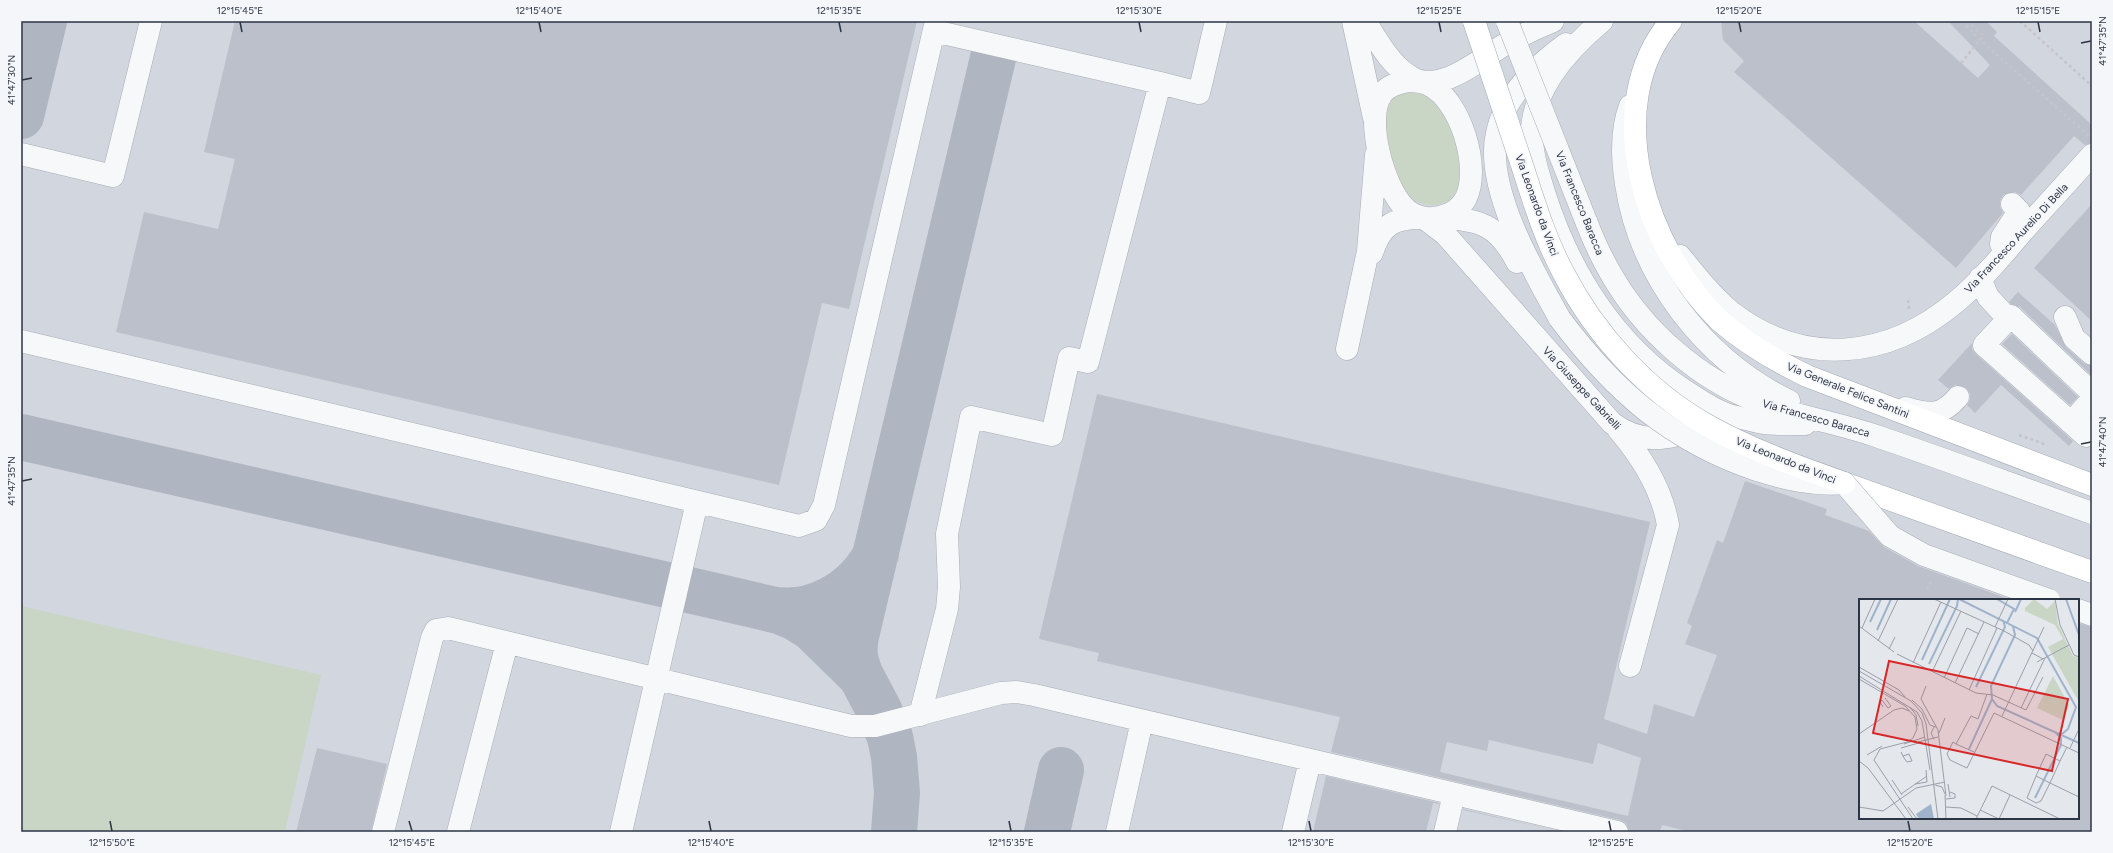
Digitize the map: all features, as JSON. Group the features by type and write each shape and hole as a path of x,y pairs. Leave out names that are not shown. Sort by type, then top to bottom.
{"main road":[{"name":"Via Leonardo da Vinci","path":"1474,21 1550,247 1570,286 1599,328 1624,357 1654,387 1704,424 1760,452 2092,572"},
{"name":"Via Generale Felice Santini","path":"1671,21 1656,42 1646,62 1638,94 1635,137 1637,158 1648,202 1664,241 1687,281 1720,321 1750,344 1784,364 1879,405 2092,485"}],"street":[{"path":"21,154 114,176 151,21"},
{"path":"21,341 800,526 816,520 824,505 935,26 1199,93 1216,21"},
{"path":"1353,21 1374,119 1377,142 1387,177 1396,198 1404,208 1431,218 1449,215 1456,210 1467,194 1471,169 1469,155 1459,120 1448,102 1430,85 1404,73 1394,63 1366,21"},
{"name":"Via Francesco Baracca","path":"1507,21 1599,252 1626,296 1646,322 1672,349 1696,368 1722,384 1758,402 1804,417 1847,426 2092,513"},
{"path":"1598,21 1564,45 1531,74 1507,106 1497,132 1494,153 1499,180 1519,255 1534,294 1560,319 1575,338 1626,394 1648,412 1688,440 1722,457 1782,478 1816,484 1844,483 1890,536 1905,546 1924,555 2046,599"},
{"path":"1602,21 1571,51 1551,77 1542,93 1534,113 1532,128 1533,145 1540,182 1553,220 1569,257 1600,309 1639,354 1662,376 1720,413 1740,418"},
{"path":"1374,119 1378,100 1389,87 1408,81 1444,79 1462,72 1503,45 1542,24"},
{"path":"1646,62 1628,110 1625,128 1623,169 1630,208 1638,235 1658,279 1677,308 1695,329 1720,354 1749,377 1789,401 1847,426"},
{"path":"920,715 947,609 949,587 947,534 971,417 1052,435 1069,358 1088,362 1160,83"},
{"path":"1347,350 1368,251 1377,142"},
{"name":"Via Francesco Aurelio Di Bella","path":"1648,202 1672,247 1723,305 1741,319 1763,332 1814,349 1836,351 1858,349 1903,336 1940,314 1957,301 1999,259 2092,155"},
{"path":"1999,259 2002,237 2019,211 2014,202 2035,218"},
{"path":"1359,295 1377,238 1384,229 1402,219 1431,218 1470,220 1486,225 1519,255"},
{"name":"Via Giuseppe Gabrielli","path":"1431,218 1612,422 1624,432 1636,437 1655,438 1689,432 1718,420 1740,418 1766,424 1823,426 1885,439"},
{"path":"1980,278 1988,297 2001,311"},
{"path":"2092,393 2011,316 1984,345 2086,436 2092,429"},
{"path":"2065,317 2074,338 2092,354"},
{"path":"1879,405 1892,404 1925,413 1936,413 1952,405 1958,397"},
{"path":"2071,423 2092,399"},
{"path":"1612,422 1630,443 1649,474 1666,514 1668,525 1630,666"},
{"path":"621,832 697,502"},
{"path":"2079,610 2092,615"},
{"path":"384,832 432,638 436,630 448,628 851,726 875,726 1001,693 1017,692 1049,698 1606,831"},
{"path":"458,832 507,643"},
{"path":"1117,832 1142,721"},
{"path":"1293,832 1310,761"},
{"path":"1445,832 1454,794"}],"path":[{"path":"1962,21 1980,40 2092,138"},
{"path":"1961,63 1983,36 1968,21"},
{"path":"2020,21 2092,86"},
{"path":"1908,300 1909,314"}],"shaded area":[{"path":"21,21 2092,21 2092,832 21,832"}],"green space":[{"path":"1406,92 1422,92 1431,100 1445,118 1455,138 1459,161 1458,185 1453,196 1449,200 1438,205 1425,204 1414,200 1409,196 1400,182 1383,134 1382,126 1390,100"},
{"path":"21,606 321,675 285,832 21,832"}],"building":[{"path":"235,21 917,21 849,309 822,303 779,485 116,332 144,212 218,229 235,159 204,152"},
{"path":"1721,21 1914,21 1978,78 1990,65 1948,21 1986,21 1997,32 1994,36 2092,125 2092,143 2085,145 2074,136 2021,195 2015,192 2003,195 2000,201 2000,207 2003,213 1956,268 1734,72 1744,61 1723,40"},
{"path":"2092,204 2092,321 2034,268"},
{"path":"2018,292 2055,325 2066,347 2084,363 2092,366 2092,376 2020,307 2009,302"},
{"path":"2012,334 2078,397 2070,405 2002,344"},
{"path":"1972,343 1972,349 1976,354 2073,441 2069,446 2001,385 1975,413 1967,405 1970,400 1970,394 1966,388 1955,385 1949,389 1938,380"},
{"path":"1097,394 1650,522 1604,719 1647,734 1654,704 1694,717 1717,655 1685,644 1692,626 1687,623 1717,540 1723,543 1745,481 1827,509 1825,515 1869,531 1884,547 1918,566 2009,599 1859,599 1859,819 2079,819 2079,623 2092,627 2092,832 1691,832 1662,825 1660,832 1629,832 1626,823 1620,820 1331,752 1340,717 1097,661 1099,653 1039,639","holes":["1489,740 1593,764 1598,743 1641,758 1628,816 1440,772 1447,742 1487,751"]},
{"path":"317,748 387,764 371,832 296,832"},
{"path":"1326,776 1439,804 1433,803 1426,832 1313,832"},
{"path":"1463,809 1562,832 1463,810"}],"taxiway":[{"path":"21,116 44,21"},
{"path":"861,676 855,657 856,636 993,58"},
{"path":"21,437 715,596 779,611 796,618 813,629 861,676 879,710 890,737 894,757 897,793 894,832"},
{"path":"766,608 799,610 830,600 857,580 876,554"},
{"path":"1047,832 1061,770"}]}
